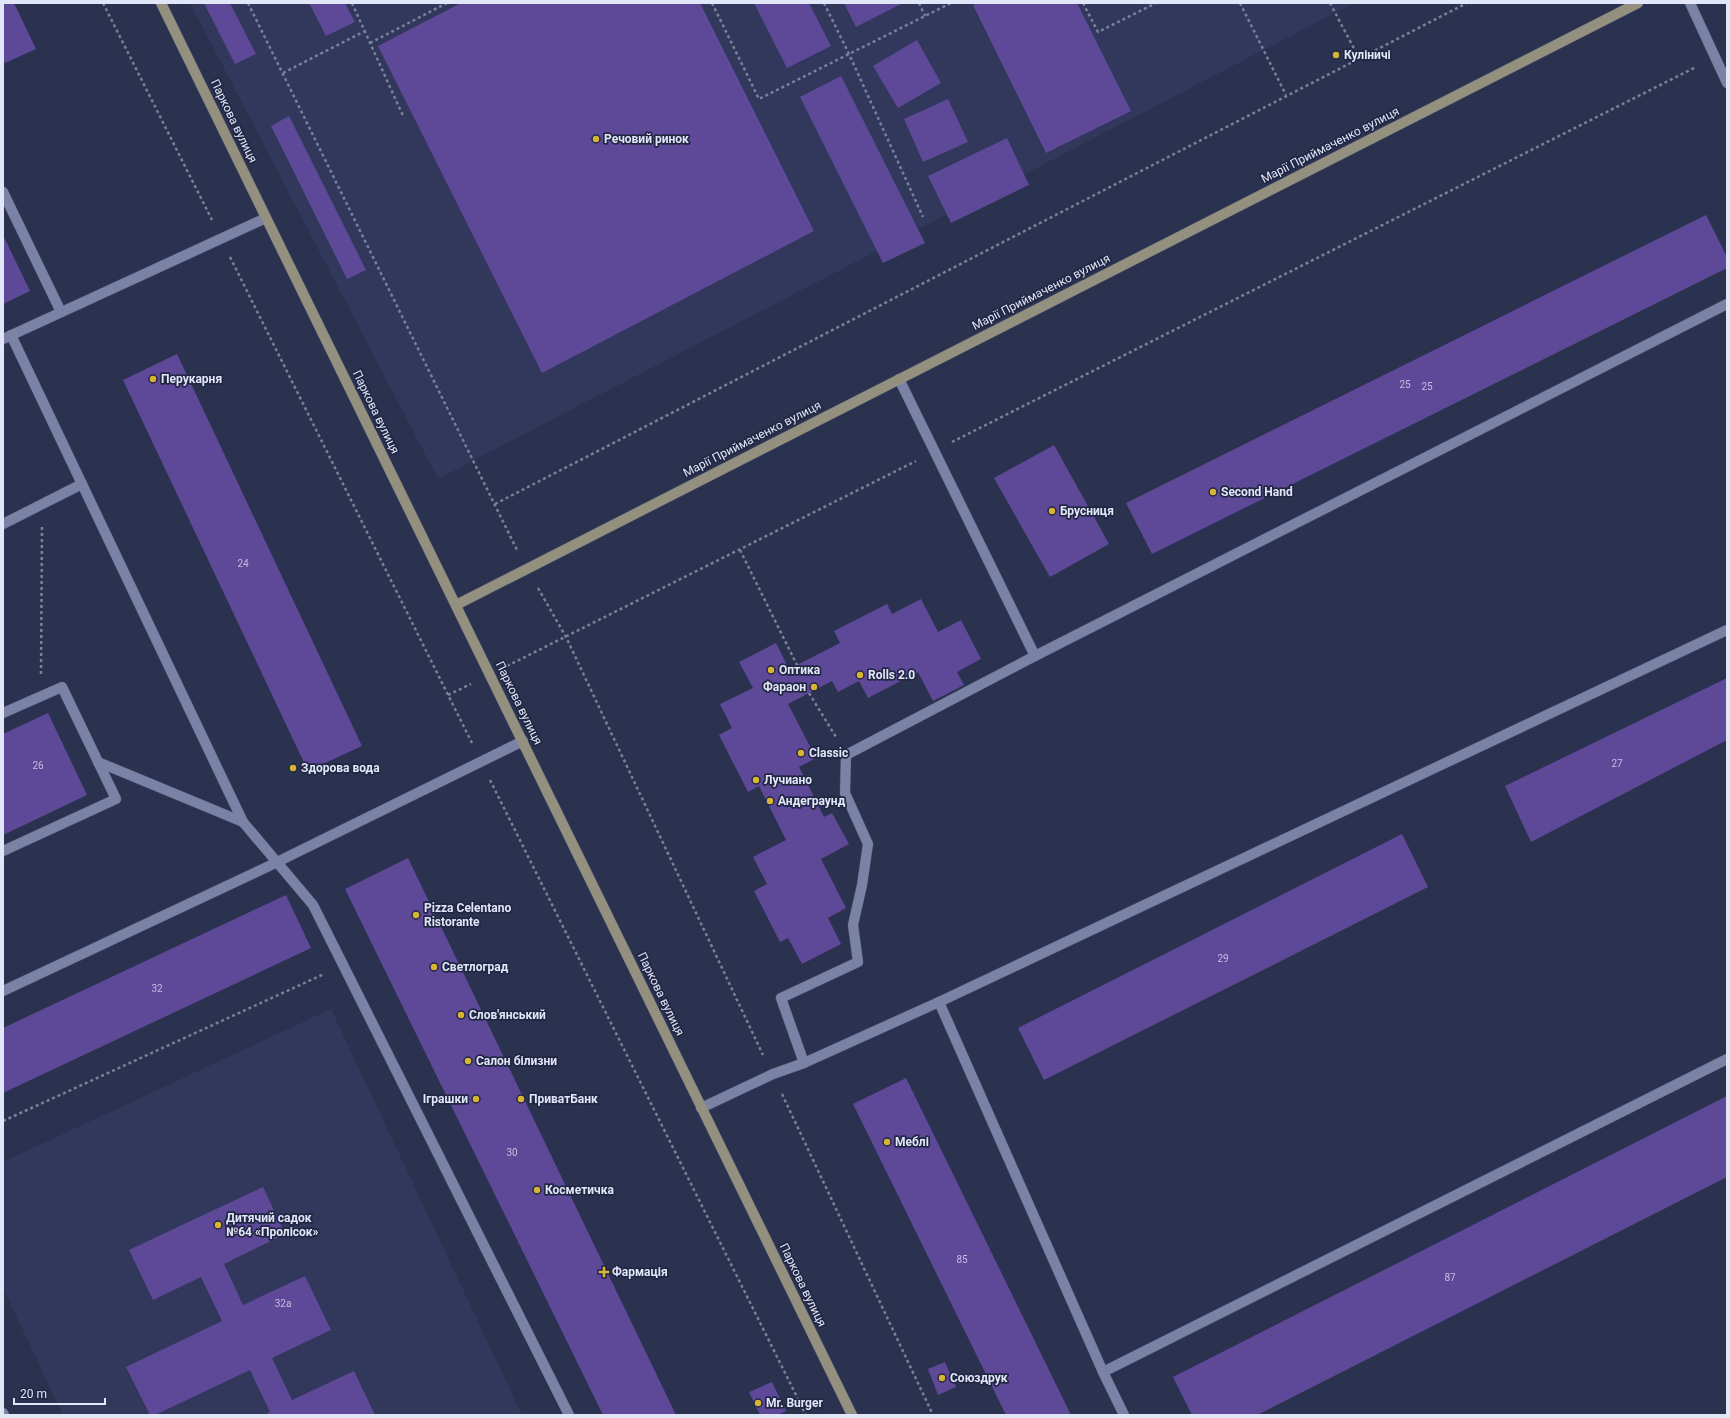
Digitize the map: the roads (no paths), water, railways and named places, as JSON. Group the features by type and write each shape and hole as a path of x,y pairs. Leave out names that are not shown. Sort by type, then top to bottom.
{"street":[{"name":"Паркова вулиця","path":"162,3 852,1415"},
{"name":"Марії Приймаченко вулиця","path":"456,605 1638,3"}],"lane":[{"path":"1690,3 1727,84"},
{"path":"3,192 61,312"},
{"path":"266,218 7,337 82,484 243,822 313,905 569,1415"},
{"path":"804,1063 781,998 858,962 853,925 862,885 868,844 845,793 846,755 1035,656 1727,304"},
{"path":"899,379 1035,656"},
{"path":"3,524 82,484"},
{"path":"701,1108 772,1074 804,1063 939,1002 1727,630"},
{"path":"3,714 62,686 116,799 3,851"},
{"path":"3,991 277,862 523,741"},
{"path":"98,762 243,822"},
{"path":"939,1002 1103,1372 1124,1415"},
{"path":"1103,1372 1727,1059"}],"place":[{"name":"Куліничі","path":"1336,55"},
{"name":"Речовий ринок","path":"596,139"},
{"name":"Перукарня","path":"153,379"},
{"name":"Second Hand","path":"1213,492"},
{"name":"Брусниця","path":"1052,511"},
{"name":"Оптика","path":"771,670"},
{"name":"Rolls 2.0","path":"860,675"},
{"name":"Фараон","path":"814,687"},
{"name":"Classic","path":"801,753"},
{"name":"Здорова вода","path":"293,768"},
{"name":"Лучиано","path":"756,780"},
{"name":"Андеграунд","path":"770,801"},
{"name":"Pizza Celentano Ristorante","path":"416,915"},
{"name":"Светлоград","path":"434,967"},
{"name":"Слов'янський","path":"461,1015"},
{"name":"Салон білизни","path":"468,1061"},
{"name":"Іграшки","path":"476,1099"},
{"name":"ПриватБанк","path":"521,1099"},
{"name":"Меблі","path":"887,1142"},
{"name":"Косметичка","path":"537,1190"},
{"name":"Дитячий садок №64 «Пролісок»","path":"218,1225"},
{"name":"Фармація","path":"604,1272"},
{"name":"Союздрук","path":"942,1378"},
{"name":"Mr. Burger","path":"758,1403"}]}
